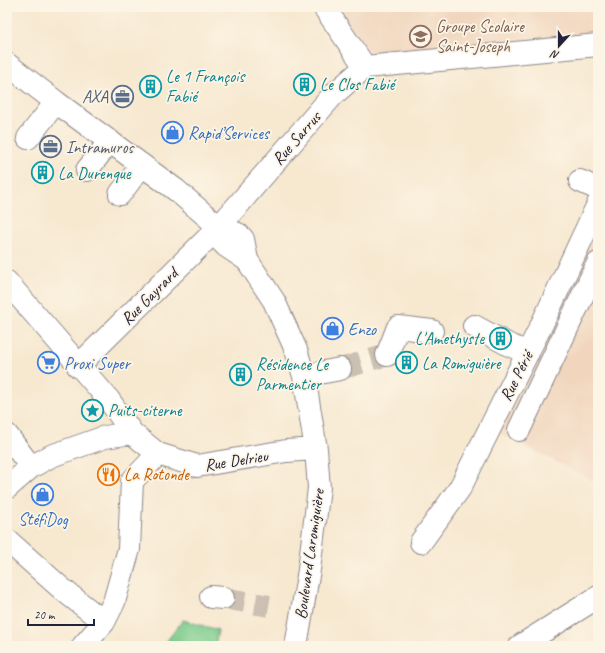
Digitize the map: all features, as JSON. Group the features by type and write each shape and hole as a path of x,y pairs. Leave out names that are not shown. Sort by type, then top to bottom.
{"street":[{"path":"324,7 365,67 598,44"},
{"path":"8,66 176,190 219,226"},
{"name":"Rue Sarrus","path":"219,226 333,95 365,67"},
{"path":"28,138 56,102"},
{"path":"87,170 110,142"},
{"path":"120,194 142,165"},
{"name":"Rue Périé","path":"421,542 460,488 528,353 598,204"},
{"name":"Boulevard Laromiguière","path":"219,226 218,238 226,246 247,260 274,301 296,350 304,376 316,449 319,488 309,570 296,646"},
{"name":"Rue Gayrard","path":"78,366 219,226"},
{"path":"519,430 598,263"},
{"path":"7,282 78,366 114,395 132,433 158,454 132,481 129,549 114,602 104,622 83,646"},
{"path":"474,326 528,353"},
{"path":"387,355 398,327 432,331"},
{"path":"495,350 505,355 528,353"},
{"path":"304,376 340,369"},
{"path":"7,488 31,467 51,456 105,437 132,433"},
{"path":"7,435 31,467"},
{"name":"Rue Delrieu","path":"158,454 197,466 286,451 316,449"},
{"path":"7,540 62,589 104,622"},
{"path":"520,646 598,597"}],"shaded area":[{"name":"Groupe Scolaire Saint-Joseph","path":"337,7 598,7 598,33 369,53"},
{"path":"598,226 598,483 499,433"}],"green space":[{"path":"183,620 218,630 215,646 163,646"}],"tunnel":[{"path":"340,369 387,355"},
{"path":"223,598 269,606"}],"place":[{"name":"Groupe Scolaire Saint-Joseph","path":"420,36"},
{"name":"Le Clos Fabié","path":"304,84"},
{"name":"Le 1 François Fabié","path":"151,86"},
{"name":"AXA","path":"123,96"},
{"name":"Rapid’Services","path":"173,133"},
{"name":"Intramuros","path":"51,147"},
{"name":"La Durenque","path":"43,173"},
{"name":"Enzo","path":"332,329"},
{"name":"L'Amethyste","path":"500,338"},
{"name":"Proxi Super","path":"49,363"},
{"name":"La Romiguière","path":"407,363"},
{"name":"Résidence Le Parmentier","path":"241,374"},
{"name":"Puits-citerne","path":"92,410"},
{"name":"La Rotonde","path":"109,474"},
{"name":"StéfiDog","path":"43,495"}]}
